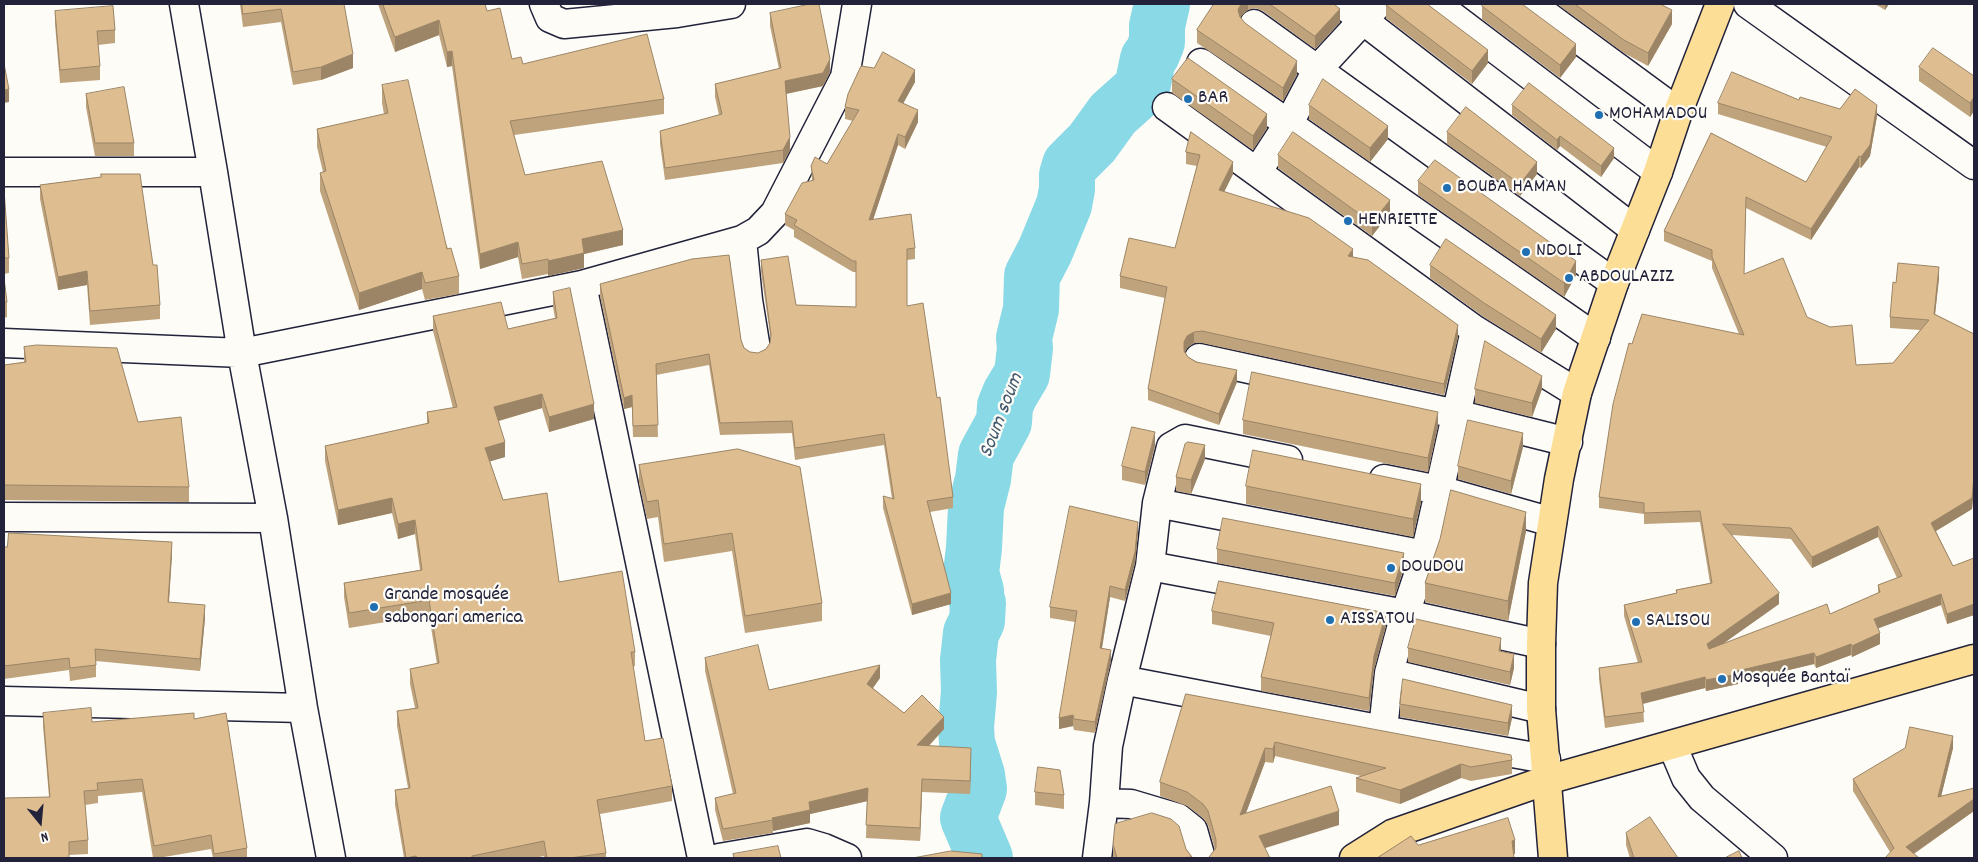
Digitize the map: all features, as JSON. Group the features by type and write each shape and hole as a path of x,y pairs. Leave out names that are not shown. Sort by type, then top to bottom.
{"main road":[{"path":"1553,858 1542,709 1541,644 1543,583 1552,522 1577,393 1614,283 1658,172 1678,112 1720,4"},
{"path":"1354,858 1392,834 1547,770 1672,745 1974,659"}],"street":[{"path":"184,4 214,172 242,353 273,518 303,708 331,858"},
{"path":"544,4 550,18 564,24 677,13 731,4"},
{"path":"4,343 242,353 582,285 742,240 758,231 775,213 845,77 858,4"},
{"path":"1342,4 1371,12 1635,230"},
{"path":"1436,4 1658,172"},
{"path":"1531,4 1678,112"},
{"path":"1748,4 1974,165"},
{"path":"1257,172 1289,124 1317,70 1371,12"},
{"path":"1254,24 1614,283"},
{"path":"1201,63 1596,338"},
{"path":"1167,107 1475,330 1577,393"},
{"path":"4,172 214,172"},
{"path":"742,240 748,300 756,348"},
{"path":"582,285 702,858"},
{"path":"1382,730 1390,673 1405,614 1425,555 1475,330"},
{"path":"1199,358 1456,414 1568,442"},
{"path":"1097,858 1104,803 1108,746 1150,566 1157,503 1171,447 1185,439 1313,465"},
{"path":"1362,474 1439,490 1552,522"},
{"path":"1157,503 1425,555"},
{"path":"4,517 273,518"},
{"path":"1150,566 1405,614 1541,644"},
{"path":"1390,673 1542,709"},
{"path":"1122,680 1382,730 1547,770"},
{"path":"4,701 303,708"},
{"path":"1672,745 1686,778 1702,798 1773,858"},
{"path":"1104,803 1131,804 1178,818 1193,830 1201,858"},
{"path":"719,858 807,843 847,858"}],"building":[{"path":"242,4 344,4 353,54 321,67 293,72 281,9 243,14"},
{"path":"383,4 485,4 487,11 500,8 512,59 521,57 523,64 647,34 664,99 510,121 525,175 602,161 623,230 582,239 584,253 548,261 548,259 522,264 518,242 480,254 452,51 447,52 439,20 395,37"},
{"path":"810,4 819,4 830,59 823,73 785,81 790,137 783,150 665,168 660,131 722,114 715,84 781,68 770,13"},
{"path":"1214,4 1241,4 1238,10 1240,17 1245,23 1297,61 1283,88 1197,30"},
{"path":"1270,4 1334,4 1340,9 1315,36"},
{"path":"1387,4 1427,4 1488,50 1472,71"},
{"path":"1483,4 1522,4 1576,44 1560,65 1482,6"},
{"path":"1575,4 1660,4 1672,10 1648,53 1624,40"},
{"path":"113,6 115,30 97,31 100,66 60,70 55,11"},
{"path":"1933,48 1974,76 1974,97 1970,103 1919,67"},
{"path":"883,52 915,70 898,101 918,110 905,137 898,134 869,220 911,214 915,248 907,249 907,306 923,303 937,398 940,397 953,497 927,501 951,593 912,604 883,496 894,499 884,434 795,448 792,421 720,423 709,354 656,364 658,425 633,426 632,395 624,398 600,284 692,259 729,255 741,340 744,348 750,352 758,353 766,349 770,343 771,335 761,260 788,256 796,305 856,307 856,261 853,261 794,225 797,220 785,214 802,183 814,180 811,166 815,157 827,164 859,110 845,107 848,94 861,66 874,68"},
{"path":"1188,58 1267,114 1253,136 1172,79"},
{"path":"4,64 9,89 4,90"},
{"path":"1732,72 1799,100 1800,97 1840,109 1855,89 1877,105 1870,145 1861,157 1859,156 1811,229 1746,197 1744,274 1783,258 1807,317 1830,327 1852,325 1856,365 1893,363 1929,320 1890,317 1893,282 1896,283 1898,263 1939,267 1934,314 1974,334 1974,477 1972,498 1931,523 1953,566 1974,558 1974,604 1947,614 1941,594 1874,619 1880,633 1852,646 1851,644 1816,657 1814,653 1737,671 1738,674 1706,680 1705,677 1641,693 1644,712 1605,717 1599,668 1642,662 1624,605 1677,593 1676,590 1712,583 1700,511 1644,513 1644,503 1599,497 1613,404 1629,343 1632,344 1642,314 1744,335 1712,257 1712,250 1664,231 1711,133 1806,182 1832,137 1718,103","holes":["1723,524 1791,528 1812,557 1878,526 1902,576 1878,585 1880,592 1830,614 1827,604 1709,649 1707,644 1779,593"]},
{"path":"1323,79 1388,126 1370,148 1309,105"},
{"path":"408,80 447,249 451,248 459,276 425,283 422,272 359,293 320,173 326,171 317,129 388,113 382,85"},
{"path":"1529,83 1614,148 1601,166 1560,136 1557,140 1512,105"},
{"path":"124,87 134,143 95,143 86,94"},
{"path":"1466,107 1537,162 1520,184 1447,132"},
{"path":"1191,132 1233,162 1219,190 1309,218 1353,249 1348,256 1368,260 1458,325 1444,384 1202,331 1194,332 1187,336 1184,342 1184,351 1188,357 1196,362 1237,370 1219,414 1148,389 1167,287 1120,276 1129,238 1175,248 1200,155 1186,152"},
{"path":"1293,132 1390,200 1372,223 1278,155"},
{"path":"1435,160 1576,261 1564,283 1418,181"},
{"path":"101,174 140,174 153,265 157,265 160,305 90,311 87,271 58,277 40,185 101,177"},
{"path":"4,190 9,258 4,258"},
{"path":"1446,239 1556,315 1541,339 1484,303 1430,265"},
{"path":"4,278 7,302 4,302"},
{"path":"570,288 594,404 549,417 542,394 494,407 505,442 485,448 503,500 547,493 559,582 622,571 635,652 631,652 645,741 663,738 672,786 597,800 606,853 570,858 547,858 544,841 472,856 472,858 417,858 416,856 406,858 395,790 410,788 397,711 418,708 410,669 439,663 429,600 349,613 344,583 422,570 415,520 398,524 392,498 338,510 325,446 429,423 427,412 457,407 433,316 501,302 508,329 557,318 553,292"},
{"path":"1485,341 1542,376 1532,403 1475,389"},
{"path":"37,345 117,348 138,422 181,417 189,487 4,485 4,365 26,362 24,347"},
{"path":"1252,372 1438,412 1428,458 1243,420"},
{"path":"1468,420 1523,433 1511,481 1458,466"},
{"path":"1132,427 1155,432 1145,472 1122,466"},
{"path":"1188,442 1205,445 1191,480 1176,477 1185,444"},
{"path":"738,449 800,467 822,603 745,616 732,533 664,544 658,500 647,502 639,465"},
{"path":"1253,450 1421,484 1413,519 1246,486"},
{"path":"1451,490 1526,512 1508,601 1425,583 1440,539"},
{"path":"1070,506 1138,522 1135,552 1125,590 1110,586 1100,648 1111,650 1095,722 1074,719 1073,715 1059,718 1077,611 1050,607"},
{"path":"1223,518 1404,553 1395,583 1217,549"},
{"path":"9,533 172,542 168,602 205,605 200,659 95,649 96,665 70,668 69,658 4,666 4,547 7,547"},
{"path":"1219,581 1386,613 1374,656 1369,698 1261,677 1274,623 1212,611"},
{"path":"1416,619 1501,638 1499,651 1514,654 1510,672 1408,648"},
{"path":"758,645 769,690 880,665 867,684 904,713 922,695 944,717 917,745 971,748 970,781 922,779 920,828 866,825 868,788 809,802 810,810 772,818 773,820 723,829 715,798 736,793 705,658"},
{"path":"1403,679 1512,705 1508,723 1400,704"},
{"path":"1186,694 1511,755 1512,760 1471,767 1461,764 1400,790 1356,778 1386,768 1275,742 1273,749 1265,748 1240,815 1331,786 1339,811 1259,836 1270,858 1210,858 1216,848 1216,840 1208,811 1203,804 1187,792 1160,782"},
{"path":"91,708 92,722 194,713 194,719 226,713 247,848 214,854 211,835 154,846 142,779 97,783 98,790 84,791 88,840 69,842 69,858 4,858 4,798 50,797 43,713"},
{"path":"1910,727 1953,736 1938,797 1974,788 1974,799 1906,847 1919,858 1885,858 1894,848 1853,779 1905,748"},
{"path":"1038,767 1060,770 1064,795 1035,792"},
{"path":"1152,813 1171,819 1179,826 1186,849 1192,857 1117,858 1113,844 1115,824"},
{"path":"1650,817 1678,858 1634,858 1626,833"},
{"path":"1508,818 1515,840 1512,841 1514,858 1377,858 1411,836 1418,845"},
{"path":"778,846 781,858 734,858 733,854"},
{"path":"951,851 982,854 982,858 913,858"},
{"path":"1739,851 1742,858 1725,858"}],"waterway":[{"name":"Soum soum","path":"985,858 968,818 979,789 977,775 967,743 966,727 969,692 968,660 971,633 977,621 978,603 971,573 976,507 983,479 986,455 1004,422 1005,406 1022,374 1025,348 1024,338 1031,309 1032,276 1045,251 1064,205 1070,165 1092,143 1113,114 1142,88 1148,59 1157,42 1157,26 1162,4"}],"place":[{"name":"BAR","path":"1188,99"},
{"name":"MOHAMADOU","path":"1599,115"},
{"name":"BOUBA HAMAN","path":"1447,188"},
{"name":"HENRIETTE","path":"1348,221"},
{"name":"NDOLI","path":"1526,252"},
{"name":"ABDOULAZIZ","path":"1569,278"},
{"name":"DOUDOU","path":"1391,568"},
{"name":"Grande mosquée sabongari america","path":"374,607"},
{"name":"AISSATOU","path":"1330,620"},
{"name":"SALISOU","path":"1636,622"},
{"name":"Mosquée Bantaï","path":"1722,679"}]}
